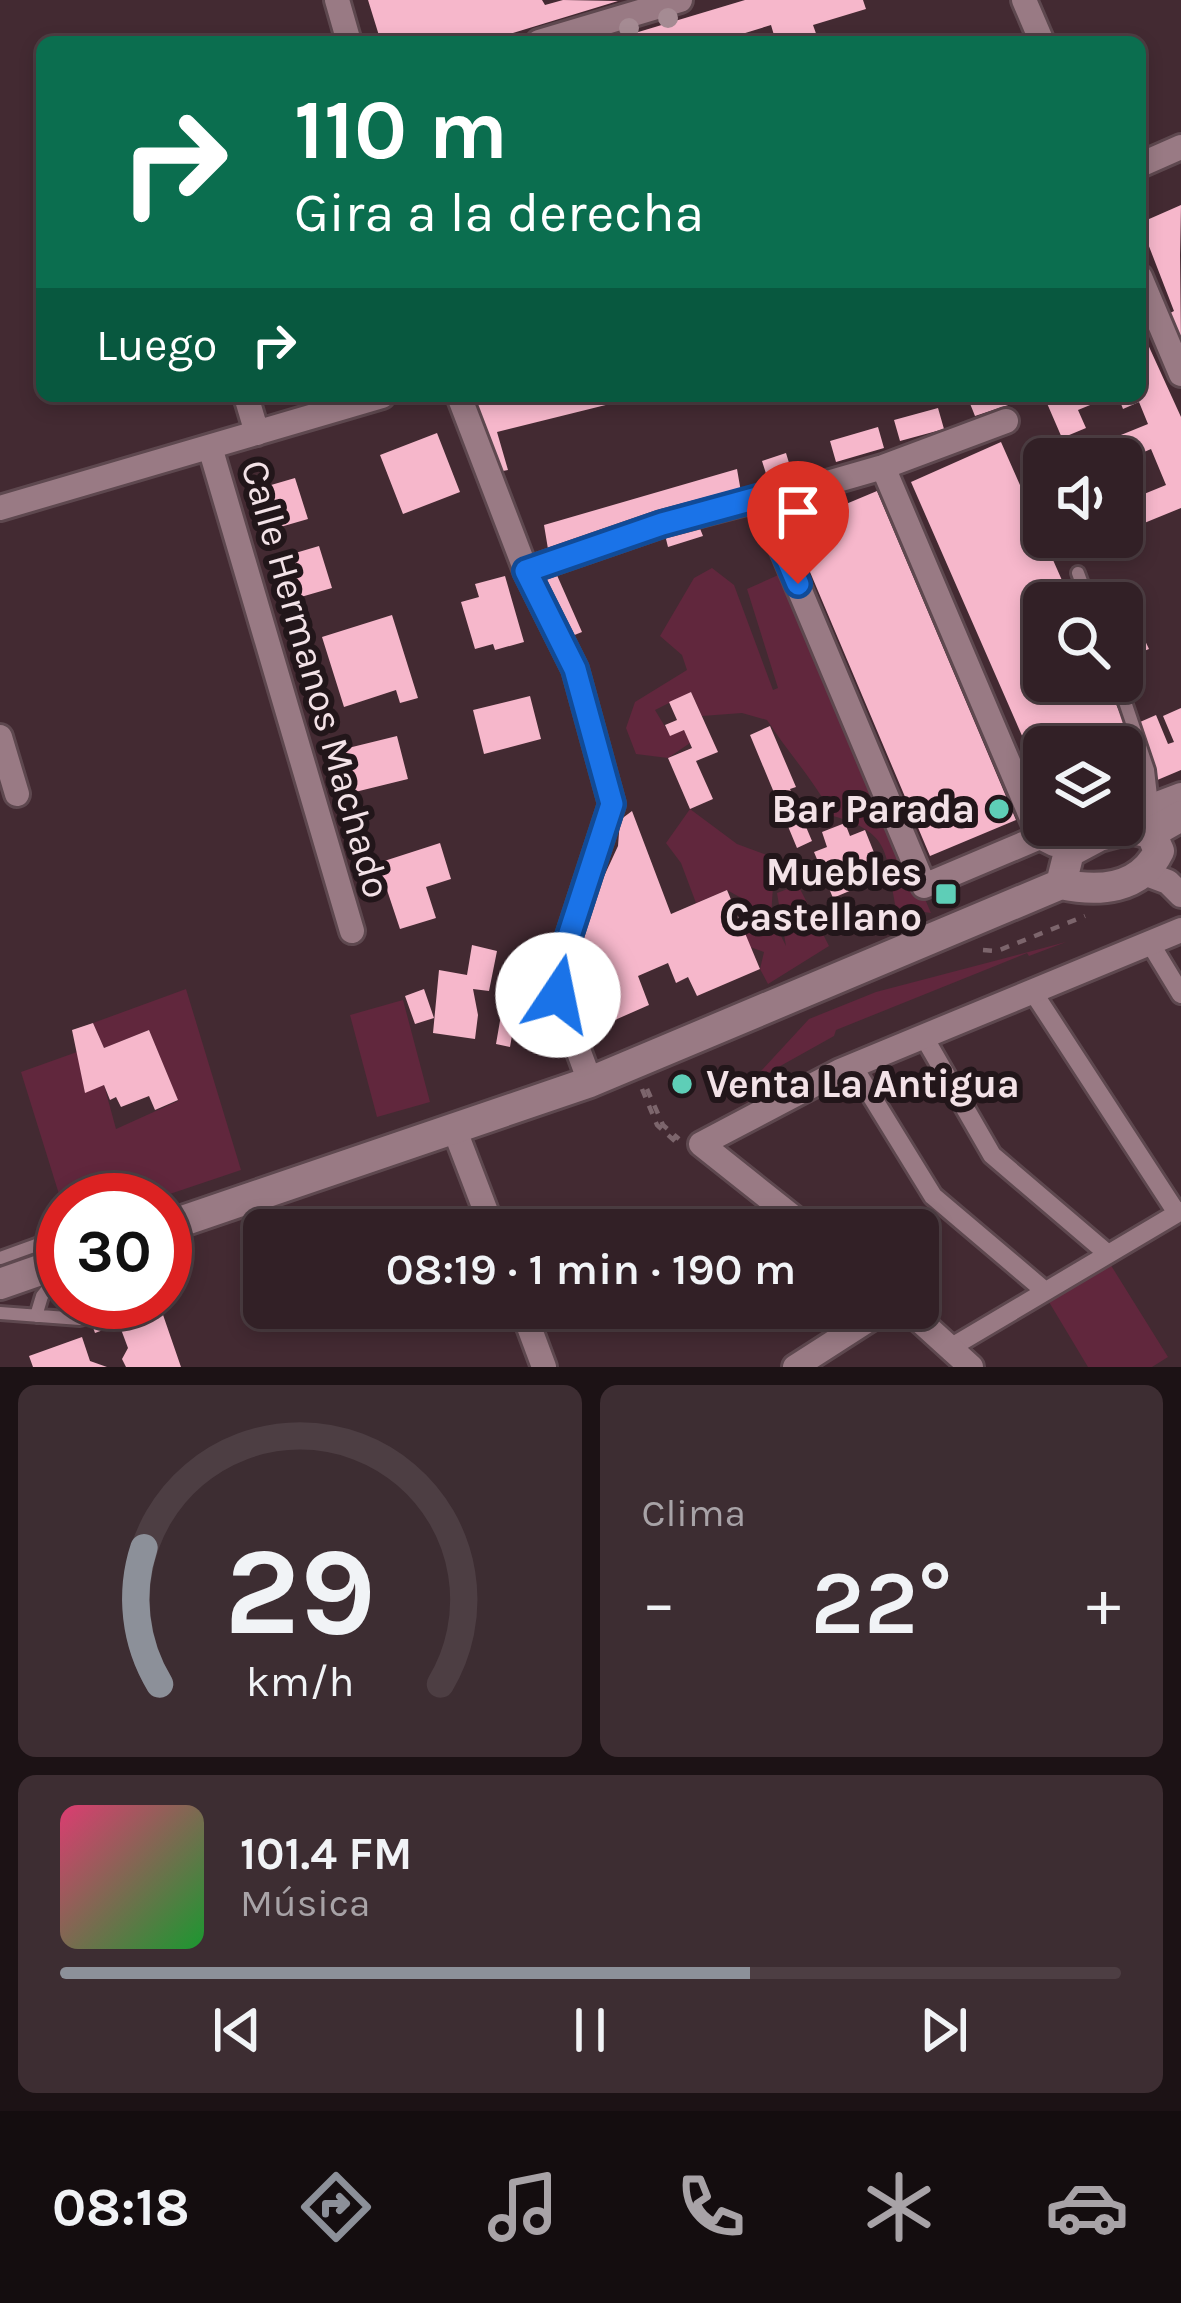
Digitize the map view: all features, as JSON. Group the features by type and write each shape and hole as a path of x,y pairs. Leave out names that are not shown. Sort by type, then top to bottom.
{"main road":[{"path":"1061,884 1069,852 1099,836 1157,838"},
{"path":"192,1218 590,1082 1061,884 1093,891 1157,838"},
{"path":"0,1284 36,1274"}],"street":[{"path":"337,0 348,36"},
{"path":"559,36 680,0"},
{"path":"1024,0 1039,36"},
{"path":"1146,162 1181,148"},
{"path":"1146,291 1181,374"},
{"path":"248,402 257,433"},
{"path":"0,508 362,402"},
{"path":"461,402 526,571 575,669 612,804 568,939 558,995 590,1082"},
{"path":"526,571 662,524 883,467 1006,421"},
{"name":"Calle Hermanos Machado","path":"210,447 352,931"},
{"path":"883,467 1023,797"},
{"path":"761,497 924,886 1023,844"},
{"path":"0,737 17,794"},
{"path":"1181,795 1157,838 1168,882 1181,896"},
{"path":"1157,838 1181,878"},
{"path":"1057,846 1069,852"},
{"path":"782,1209 700,1144 853,1066 1181,930"},
{"path":"1150,943 1181,994"},
{"path":"950,1348 1179,1212 1033,992"},
{"path":"924,1036 992,1155 1108,1254"},
{"path":"853,1066 933,1196 1045,1292"},
{"path":"454,1128 485,1209"},
{"path":"530,1329 544,1367"},
{"path":"795,1367 854,1329"},
{"path":"929,1329 971,1367"}],"lane":[{"path":"1078,573 1081,582"},
{"path":"1125,702 1148,770 1157,838"},
{"path":"0,1258 36,1245"},
{"path":"0,1295 19,1314"},
{"path":"0,1312 36,1316"}],"path":[{"path":"633,1064 663,1125 683,1143 700,1144"}],"shaded area":[{"path":"712,568 734,585 773,690 778,688 747,589 785,572 931,913 896,908 887,859 876,838 833,816 767,720 742,713 702,716 691,692 655,710 670,735 684,730 690,743 668,758 636,754 626,728 635,702 687,670 682,655 660,636 694,578"},
{"path":"690,809 737,844 775,858 771,916 786,946 777,893 798,885 829,946 768,984 760,969 764,952 750,947 741,923 743,899 727,890 696,903 681,863 666,843"},
{"path":"1066,942 1027,953 836,1030 834,1036 750,1083 809,1019 876,992"},
{"path":"186,989 241,1170 192,1187 192,1173 52,1173 21,1072 77,1052 85,1092 104,1085 116,1129 178,1101 149,1030 104,1048 93,1023"},
{"path":"403,1000 430,1102 377,1117 350,1015"},
{"path":"1107,1259 1168,1357 1152,1367 1088,1367 1046,1297"}],"building":[{"path":"368,0 542,0 545,5 563,0 618,1 503,36 379,36"},
{"path":"745,0 863,0 866,9 813,25 817,36 774,36 771,25 735,36 625,36"},
{"path":"1181,205 1181,343 1146,239 1146,220"},
{"path":"1146,340 1181,417 1181,508 1143,524 1143,494 1166,485 1151,449 1143,453 1143,438 1116,437 1148,424 1139,402 1146,402"},
{"path":"618,402 497,432 508,470 498,472 475,404"},
{"path":"969,402 1017,402 975,416"},
{"path":"1046,402 1097,402 1078,410 1086,428 1062,438"},
{"path":"938,408 944,429 900,441 894,420"},
{"path":"878,427 884,448 836,462 830,441"},
{"path":"437,433 460,492 403,514 380,455"},
{"path":"1001,442 1023,492 1023,558 1052,558 1063,582 1023,582 1023,702 1115,702 1126,726 1023,726 1023,738 911,482"},
{"path":"786,453 793,476 769,483 762,461"},
{"path":"737,469 741,492 548,549 544,525"},
{"path":"295,478 308,519 263,532 251,491"},
{"path":"877,491 1016,820 930,856 791,527"},
{"path":"699,526 703,536 668,547 665,535"},
{"path":"319,546 332,588 287,601 275,559"},
{"path":"556,573 582,632 567,638 541,578"},
{"path":"505,576 524,642 495,650 493,644 475,649 461,602 479,597 475,584"},
{"path":"392,615 418,698 400,703 396,690 344,707 322,637"},
{"path":"691,692 718,752 696,761 713,799 690,809 668,758 692,748 684,730 670,736 665,725 677,720 669,702"},
{"path":"530,696 541,739 484,754 473,710"},
{"path":"1181,708 1181,770 1155,781 1140,722 1156,715 1168,744 1174,742 1163,716"},
{"path":"770,726 812,841 797,848 750,735"},
{"path":"397,736 408,779 351,793 340,750"},
{"path":"632,811 671,914 727,890 760,969 697,996 688,977 676,983 668,963 638,976 649,1005 583,1034 567,994 576,937 618,846 620,820"},
{"path":"845,823 850,836 865,830 887,885 877,889 873,881 833,898 814,852 827,847 822,832"},
{"path":"440,843 451,879 426,887 436,918 400,929 378,863"},
{"path":"472,945 497,951 489,991 473,989 478,1015 475,1039 433,1033 439,970 467,975"},
{"path":"424,989 434,1018 415,1024 405,996"},
{"path":"501,1015 515,1018 510,1047 496,1044"},
{"path":"93,1023 104,1048 149,1030 178,1100 155,1110 149,1096 121,1107 116,1097 110,1100 104,1085 85,1093 72,1030"},
{"path":"121,1329 168,1329 181,1367 126,1367 122,1359 128,1348"},
{"path":"82,1337 90,1361 107,1367 33,1367 29,1356"}],"place":[{"name":"Bar Parada","path":"999,809"},
{"name":"Muebles Castellano","path":"946,894"},
{"name":"Venta La Antigua","path":"682,1084"}],"route":[{"path":"558,995 568,939 612,804 575,669 526,571 662,524 761,497 798,584"}]}
